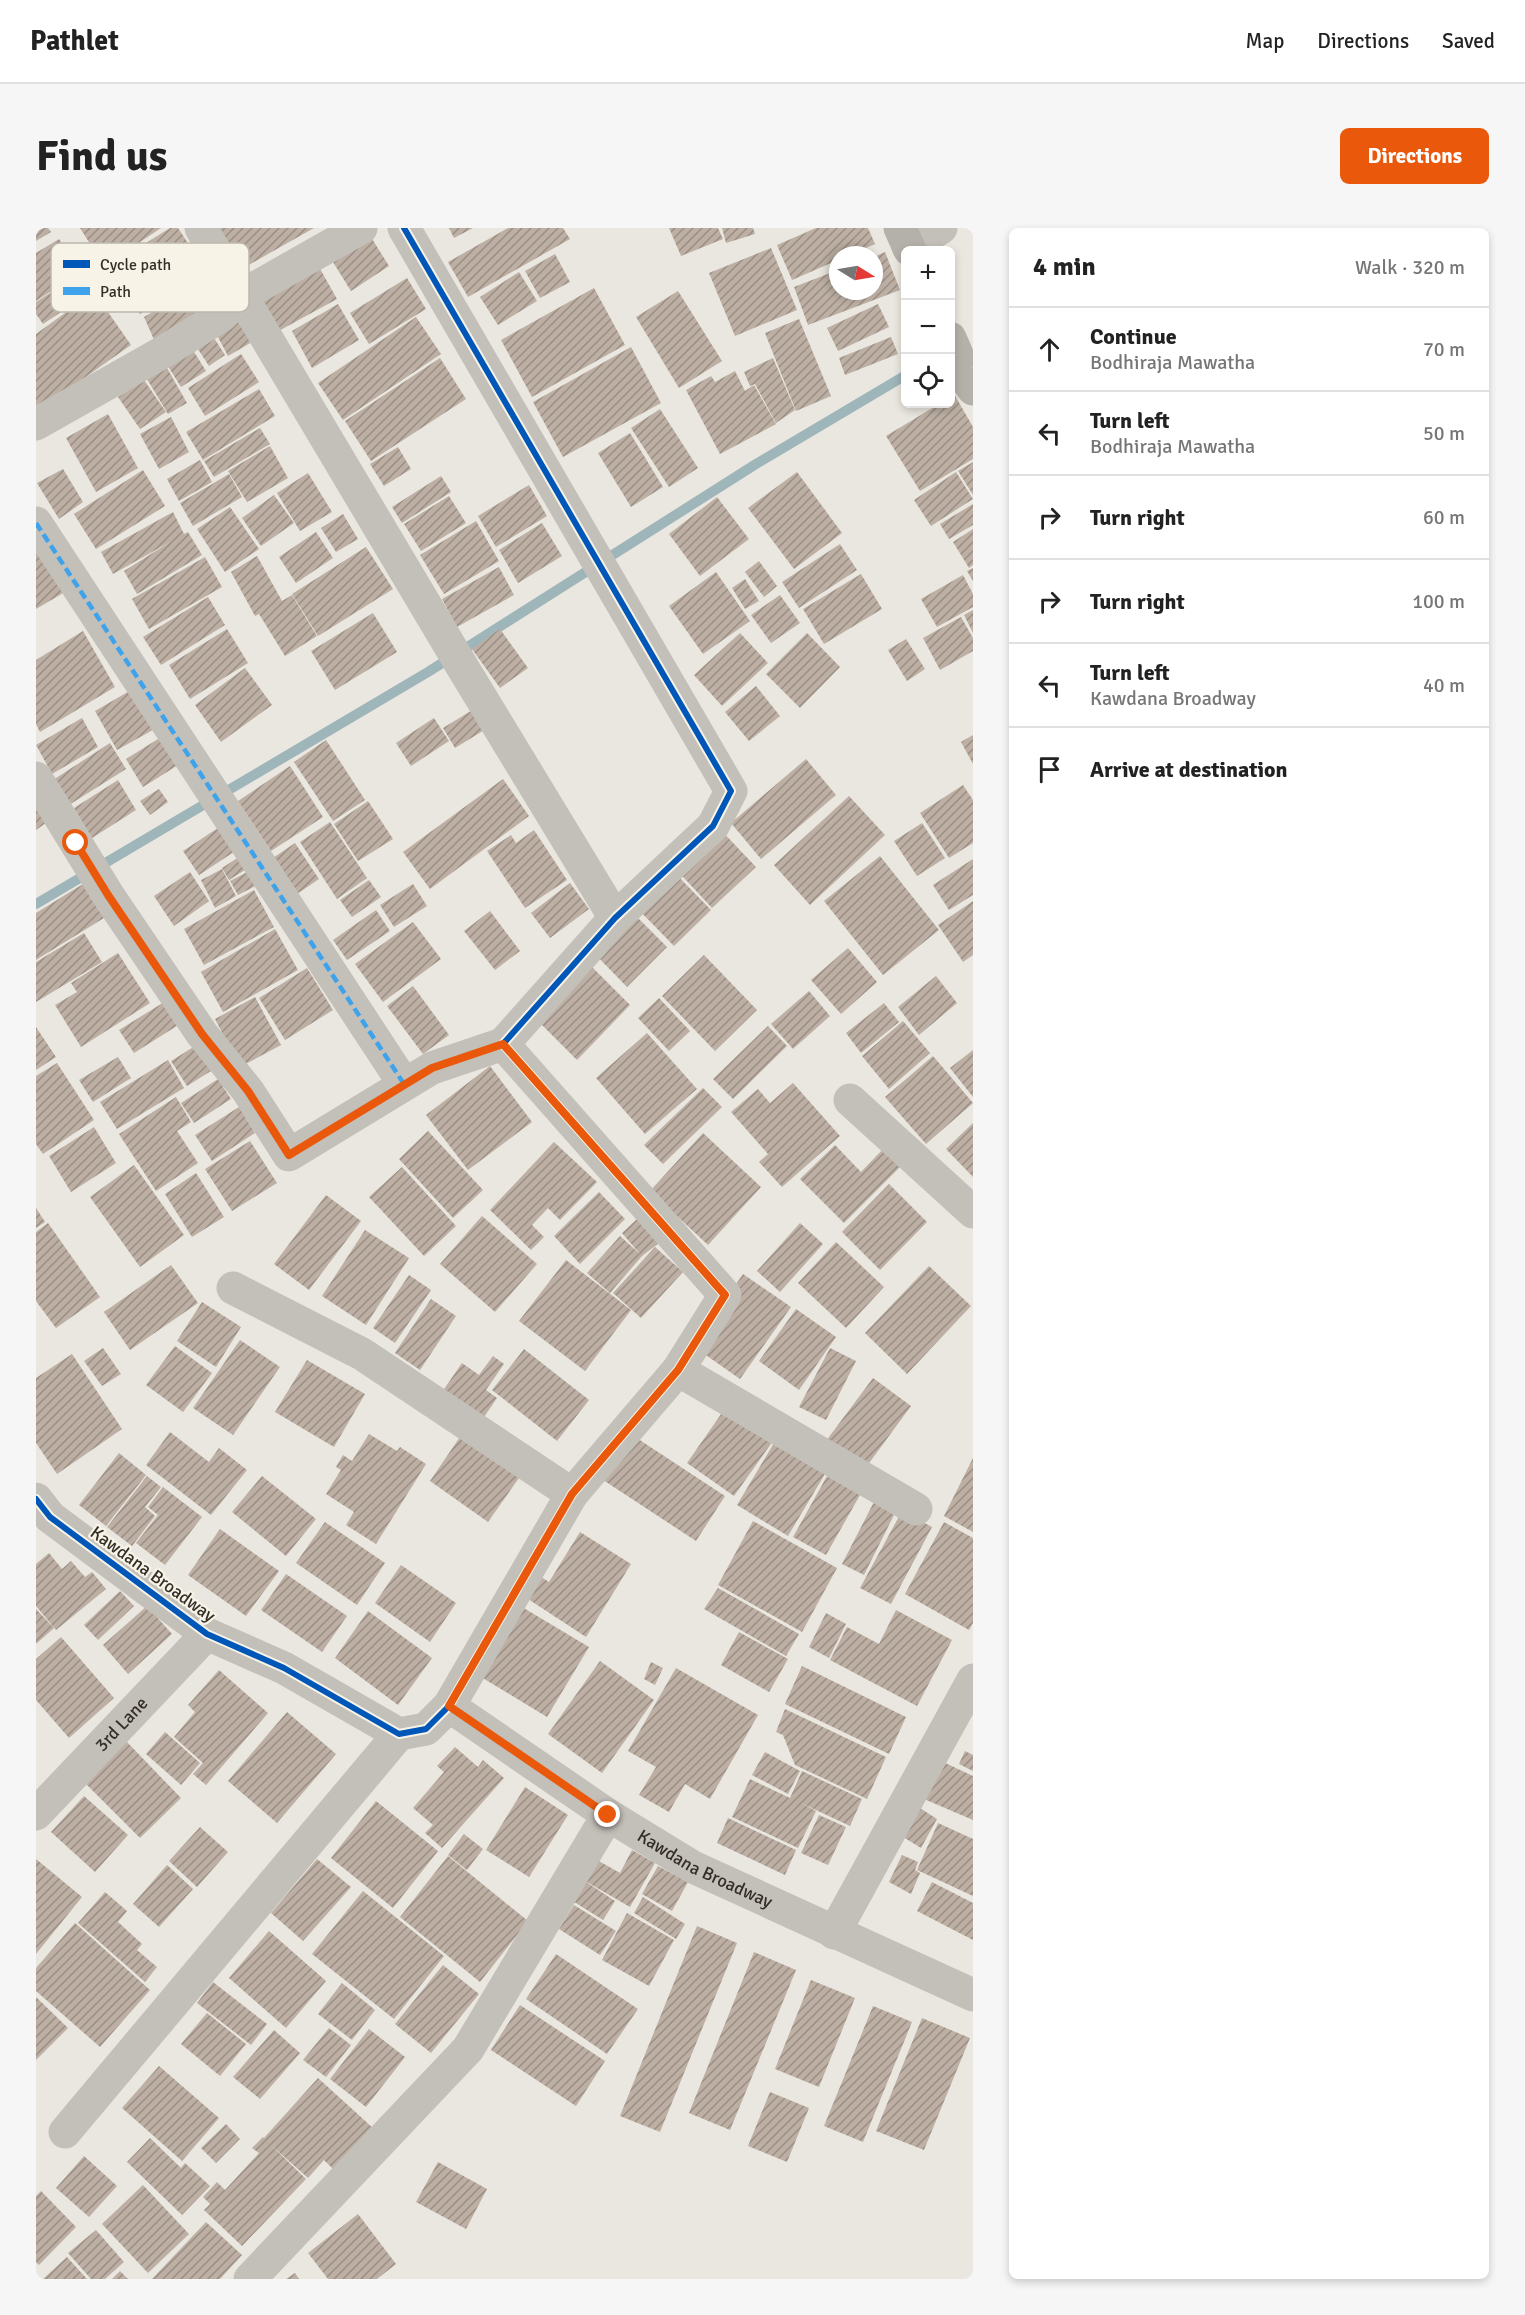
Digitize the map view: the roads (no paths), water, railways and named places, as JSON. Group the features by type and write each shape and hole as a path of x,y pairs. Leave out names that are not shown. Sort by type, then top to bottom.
{"street":[{"path":"201,228 210,243"},
{"path":"249,291 361,228"},
{"path":"36,778 108,895 202,1034 248,1091 289,1155 432,1068 503,1044 615,918 713,826 730,791 405,228"},
{"path":"906,242 941,228"},
{"path":"249,309 615,918"},
{"path":"36,424 165,351 225,312"},
{"path":"36,524 404,1084"},
{"path":"65,2132 399,1734 426,1729 449,1706 572,1494 678,1370 725,1295 503,1044"},
{"path":"850,1100 973,1212"},
{"path":"233,1288 362,1354 572,1494"},
{"path":"678,1370 916,1509"},
{"name":"Kawdana Broadway","path":"41,1515 207,1634 284,1668 399,1734"},
{"name":"3rd Lane","path":"36,1815 207,1634"},
{"path":"834,1933 973,1680"},
{"name":"Kawdana Broadway","path":"449,1706 608,1815 693,1867 973,1995"},
{"path":"250,2279 468,2049 608,1815"}],"waterway":[{"path":"36,904 428,672 756,464 901,378"}]}
